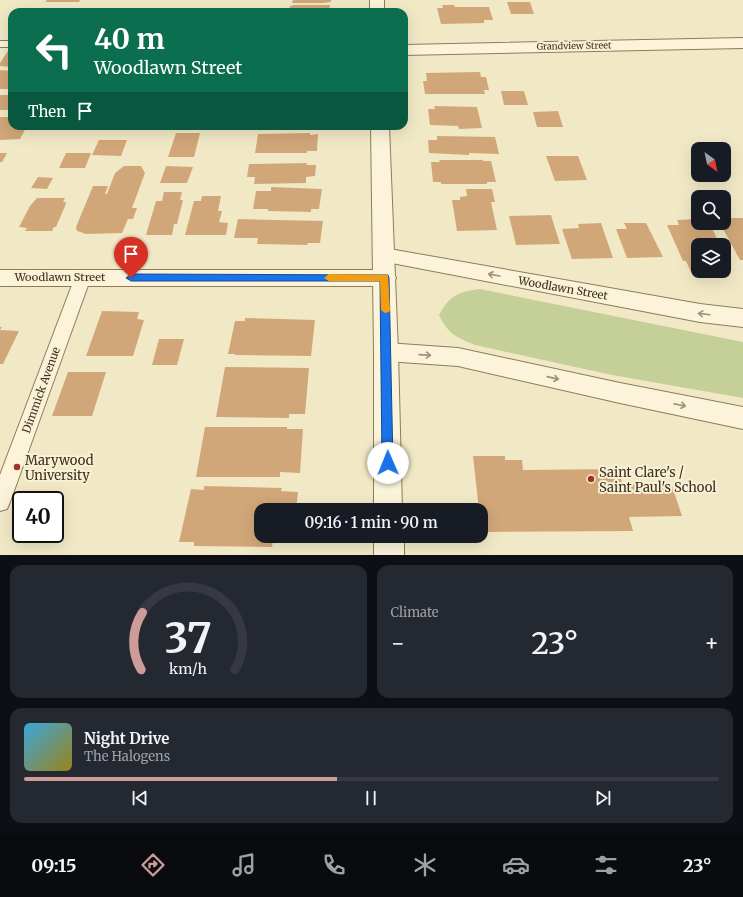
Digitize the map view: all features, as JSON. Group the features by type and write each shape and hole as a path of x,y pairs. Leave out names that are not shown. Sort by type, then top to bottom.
{"street":[{"name":"Grandview Street","path":"408,50 743,43"},
{"path":"380,130 384,255 388,503"},
{"name":"Woodlawn Street","path":"384,255 700,313 743,318"},
{"name":"Woodlawn Street","path":"0,278 384,278"},
{"path":"386,352 458,357 620,394 743,418"},
{"path":"389,543 389,555"}],"lane":[{"name":"Dimmick Avenue","path":"0,502 83,278"}],"green space":[{"path":"480,289 743,342 743,398 612,375 475,345 463,340 449,331 439,315 447,303 455,296 460,293"}],"building":[{"path":"47,0 80,0 79,2 45,2"},
{"path":"293,0 331,0 331,2 292,3"},
{"path":"507,2 530,2 534,14 511,14"},
{"path":"330,5 330,8 290,8 290,6"},
{"path":"442,5 454,5 455,7 489,7 493,20 484,20 484,23 441,24 437,8 443,8"},
{"path":"8,51 8,67 0,66 0,63"},
{"path":"0,70 8,71 8,89 0,89"},
{"path":"480,72 481,77 486,77 489,90 484,90 485,94 425,94 423,81 427,81 426,73"},
{"path":"501,91 524,91 528,105 504,105"},
{"path":"0,95 8,95 8,110 0,110"},
{"path":"434,106 477,107 482,128 459,129 458,126 430,125 428,109 435,109"},
{"path":"558,111 563,127 537,127 533,112"},
{"path":"0,117 8,117 8,130 25,130 20,139 0,140"},
{"path":"176,133 200,133 194,157 168,157"},
{"path":"310,133 310,135 318,134 317,151 307,151 307,153 255,153 258,134"},
{"path":"437,136 495,137 499,154 469,153 469,155 429,153 428,140 437,140"},
{"path":"99,140 127,140 121,156 92,155"},
{"path":"0,153 7,153 2,162 0,162"},
{"path":"66,153 91,153 85,168 59,168"},
{"path":"546,156 578,156 587,180 555,181"},
{"path":"439,160 491,161 496,182 487,182 487,184 441,184 441,182 433,182 431,162 440,162"},
{"path":"307,163 306,165 316,165 315,176 306,177 306,183 254,184 255,177 247,177 249,164"},
{"path":"124,166 141,166 145,173 132,208 137,208 133,219 128,219 122,233 86,234 77,231 76,227 93,186 108,186 105,194 107,194 115,173"},
{"path":"166,166 193,167 187,183 160,183"},
{"path":"38,177 53,178 47,189 31,188"},
{"path":"271,187 322,189 319,209 311,209 311,212 268,211 268,209 253,209 256,191 271,191"},
{"path":"466,189 492,189 495,202 491,202 497,230 457,231 452,200 460,200 460,197 467,196"},
{"path":"164,192 182,192 180,200 183,200 177,224 174,224 172,235 146,235 156,201 162,201"},
{"path":"202,196 221,196 218,211 222,211 219,222 228,223 226,235 185,235 194,201 201,201"},
{"path":"37,198 65,198 63,202 66,202 65,206 56,227 54,227 52,231 25,231 27,228 19,227 30,206"},
{"path":"551,215 560,244 516,245 509,216"},
{"path":"731,218 743,218 743,260 740,260 731,243 731,238 728,238 724,230 731,230"},
{"path":"238,219 323,221 320,243 308,243 307,245 257,244 258,238 234,238"},
{"path":"691,219 691,230 713,230 717,238 691,238 691,272 686,261 683,261 667,225 679,225 677,220"},
{"path":"601,223 613,258 572,259 562,229 579,228 578,224"},
{"path":"624,223 646,223 663,257 627,258 616,229 627,229"},
{"path":"102,311 139,312 137,319 144,320 133,356 86,356"},
{"path":"245,318 315,320 311,356 228,354 235,321 245,321"},
{"path":"0,330 19,331 3,364 0,364"},
{"path":"159,339 184,339 177,365 152,365"},
{"path":"225,367 309,368 305,414 289,414 289,418 216,417"},
{"path":"68,372 106,372 92,416 52,416"},
{"path":"205,427 287,427 287,429 303,429 300,473 280,472 280,477 196,477"},
{"path":"473,456 505,456 505,460 522,460 523,470 619,469 622,483 671,483 682,516 629,517 633,531 488,532 488,503 478,503"},
{"path":"204,486 282,488 281,491 298,492 297,503 254,503 254,543 273,543 272,547 194,546 194,542 179,542 191,489 204,490"}],"slow traffic":[{"path":"329,278 384,278 385,310"}],"place":[{"name":"Marywood University","path":"17,467"},
{"name":"Saint Clare's / Saint Paul's School","path":"591,479"}],"route":[{"path":"131,278 384,278 388,463"}]}
